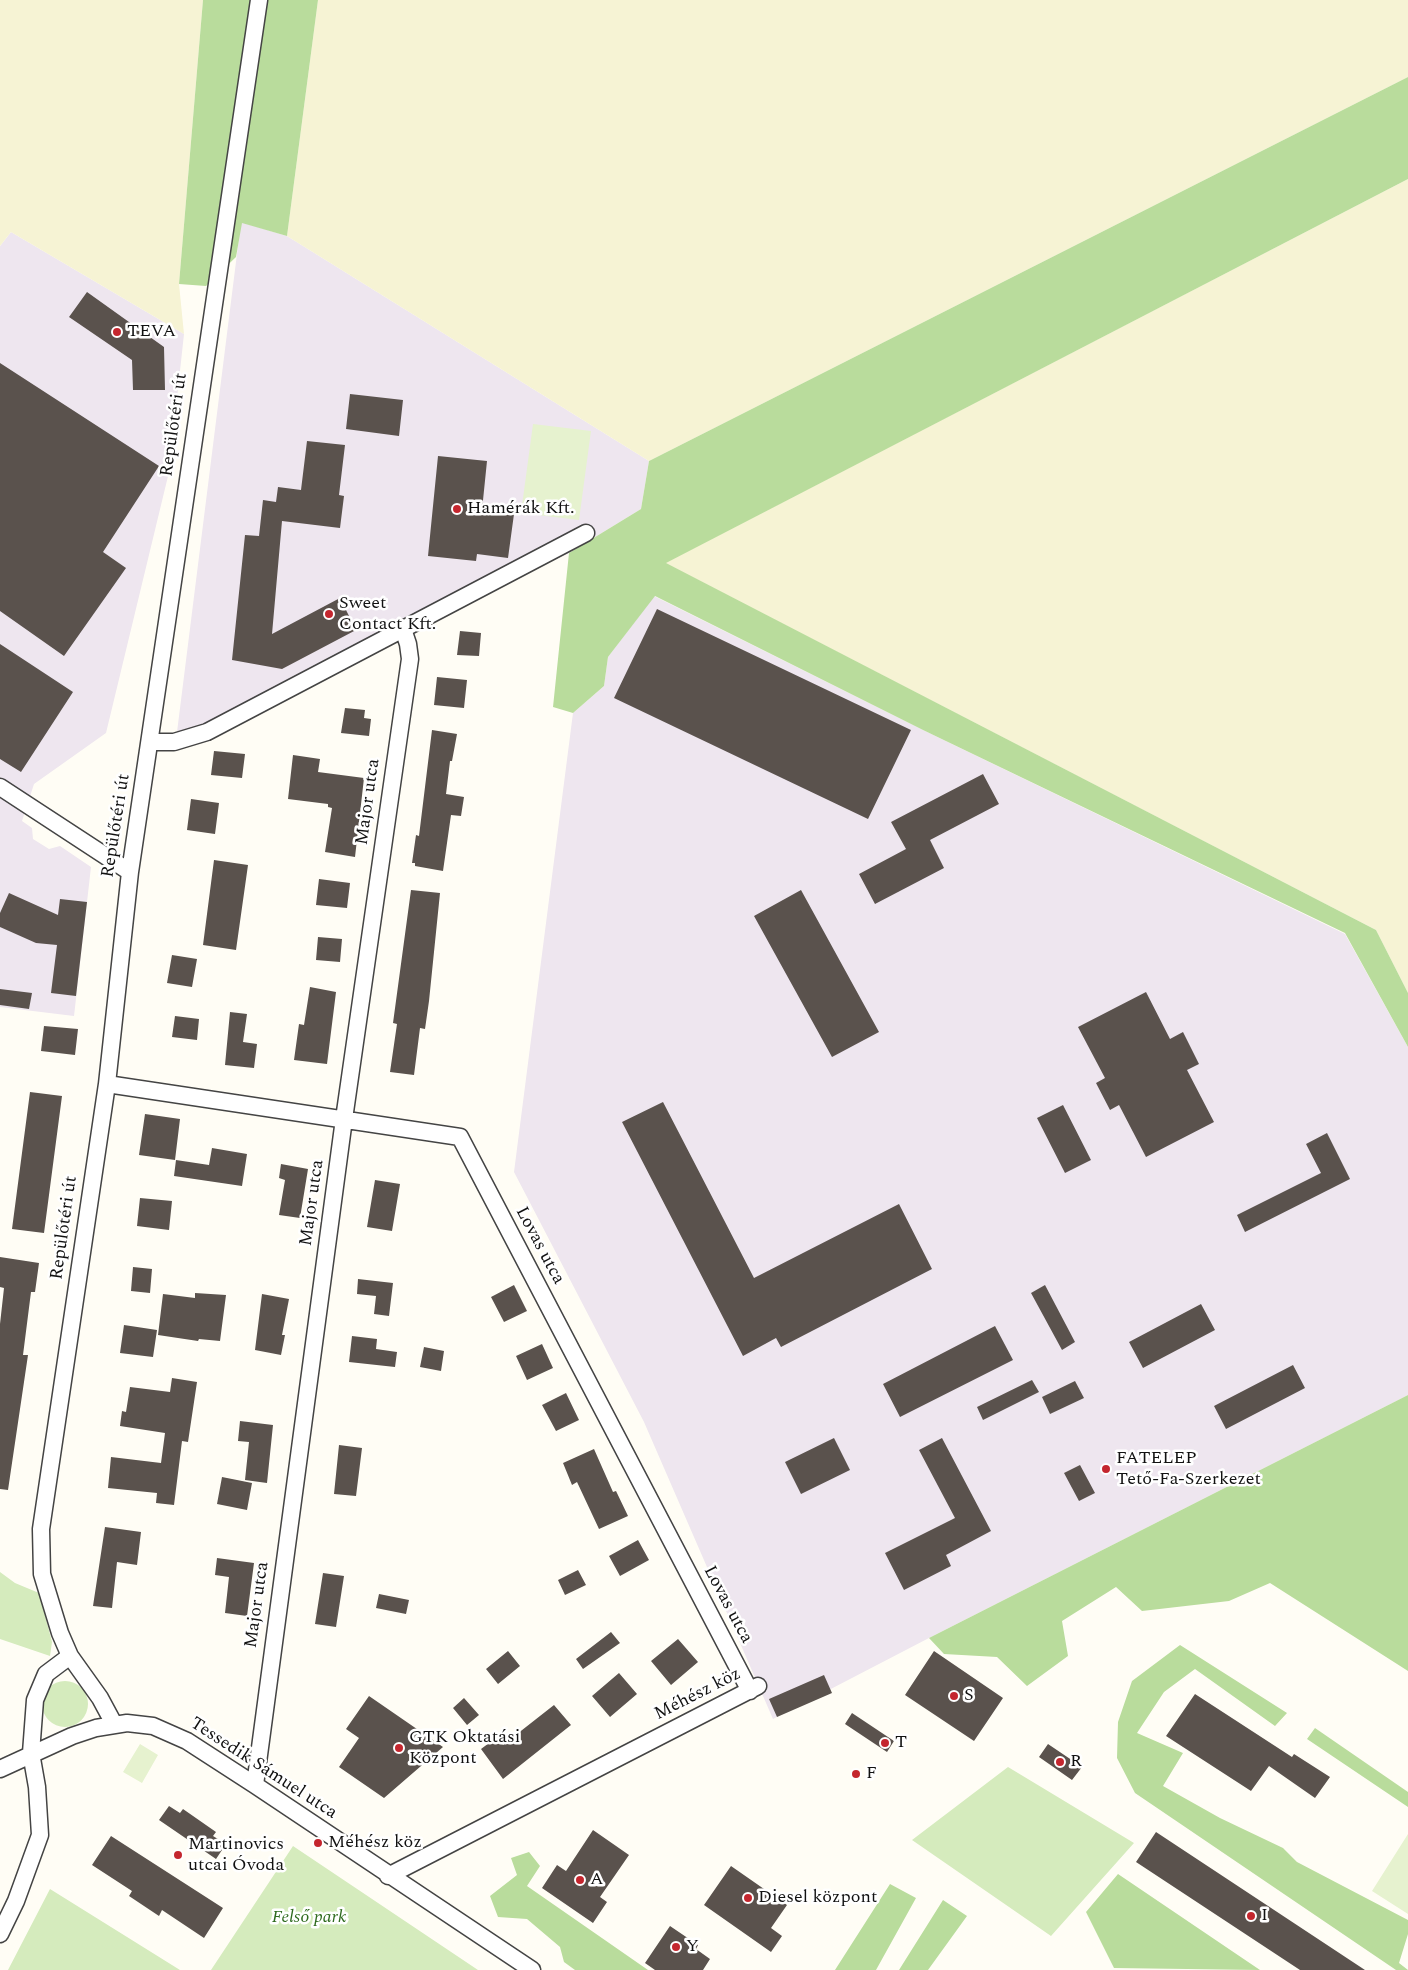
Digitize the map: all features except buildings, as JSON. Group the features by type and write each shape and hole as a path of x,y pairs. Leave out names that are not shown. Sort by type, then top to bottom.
{"street":[{"name":"Repülőtéri út","path":"114,1724 100,1698 70,1656 60,1633 42,1574 42,1530 107,1084 130,872 259,0"},
{"path":"150,742 174,742 207,732 586,533"},
{"name":"Major utca","path":"255,1785 344,1119 410,659 403,629"},
{"path":"0,787 130,872"},
{"name":"Lovas utca","path":"107,1084 460,1137 754,1689"},
{"path":"0,1934 16,1901 40,1835 37,1787 32,1753 35,1700 41,1683 49,1670 70,1656"},
{"name":"Méhész köz","path":"388,1876 754,1689"},
{"name":"Tessedik Sámuel utca","path":"0,1768 72,1736 114,1724 139,1723 169,1732 255,1785 388,1876 532,1970"}],"shaded area":[{"path":"0,0 203,0 179,284 184,334 11,232 0,246"},
{"path":"318,0 1408,0 1408,77 649,461 287,236"},
{"path":"1408,179 1408,993 1376,930 665,563"},
{"path":"241,222 287,236 649,461 641,509 569,553 176,740"},
{"path":"11,232 184,334 169,472 106,733 34,784 22,821 32,828 33,839 49,849 60,846 91,867 74,1016 0,1007 0,246"},
{"path":"654,596 923,730 1345,934 1408,1047 1408,1395 773,1719 644,1422 514,1172 573,713 604,686 608,657"}],"green space":[{"path":"203,0 318,0 287,236 242,223 236,257 206,286 179,284"},
{"path":"1408,77 1408,179 666,563 1376,930 1408,993 1408,1047 1345,933 923,730 655,596 608,657 604,686 573,713 553,707 569,553 641,509 649,461"},
{"path":"533,424 591,431 579,520 521,513"},
{"path":"1408,1395 1408,1671 1270,1583 1229,1601 1142,1611 1116,1587 1062,1621 1068,1656 1027,1686 997,1657 944,1654 929,1638"},
{"path":"0,1572 15,1583 39,1593 52,1642 50,1656 0,1639"},
{"path":"1180,1645 1287,1713 1275,1726 1195,1669 1164,1692 1137,1733 1183,1753 1163,1786 1220,1818 1283,1848 1297,1862 1408,1920 1408,1934 1399,1963 1408,1970 1396,1970 1135,1793 1117,1758 1118,1722 1132,1681"},
{"path":"65,1681 78,1685 84,1691 88,1704 84,1717 78,1723 65,1727 52,1723 46,1717 42,1704 46,1691 52,1685"},
{"path":"1315,1728 1408,1792 1408,1807 1307,1739"},
{"path":"140,1744 158,1755 142,1783 123,1772"},
{"path":"1008,1767 1134,1843 1051,1936 912,1840"},
{"path":"1408,1834 1408,1914 1372,1891"},
{"name":"Felső park","path":"293,1846 478,1970 211,1970"},
{"path":"529,1852 540,1866 527,1886 648,1970 575,1970 564,1962 560,1947 527,1919 498,1917 490,1896 517,1875 511,1858"},
{"path":"1118,1874 1260,1970 1114,1968 1086,1912"},
{"path":"890,1884 916,1898 876,1970 835,1970"},
{"path":"50,1889 180,1970 8,1970"},
{"path":"943,1900 967,1916 928,1970 899,1970"}],"place":[{"name":"TEVA","path":"117,332"},
{"name":"Hamérák Kft.","path":"457,509"},
{"name":"Sweet Contact Kft.","path":"329,614"},
{"name":"FATELEP Tető-Fa-Szerkezet","path":"1106,1469"},
{"name":"S","path":"954,1696"},
{"name":"T","path":"885,1743"},
{"name":"GTK Oktatási Központ","path":"399,1748"},
{"name":"R","path":"1060,1762"},
{"name":"F","path":"856,1774"},
{"name":"Méhész köz","path":"318,1843"},
{"name":"Martinovics utcai Óvoda","path":"178,1855"},
{"name":"A","path":"580,1880"},
{"name":"Diesel központ","path":"748,1898"},
{"name":"I","path":"1251,1916"},
{"name":"Y","path":"676,1947"}]}
